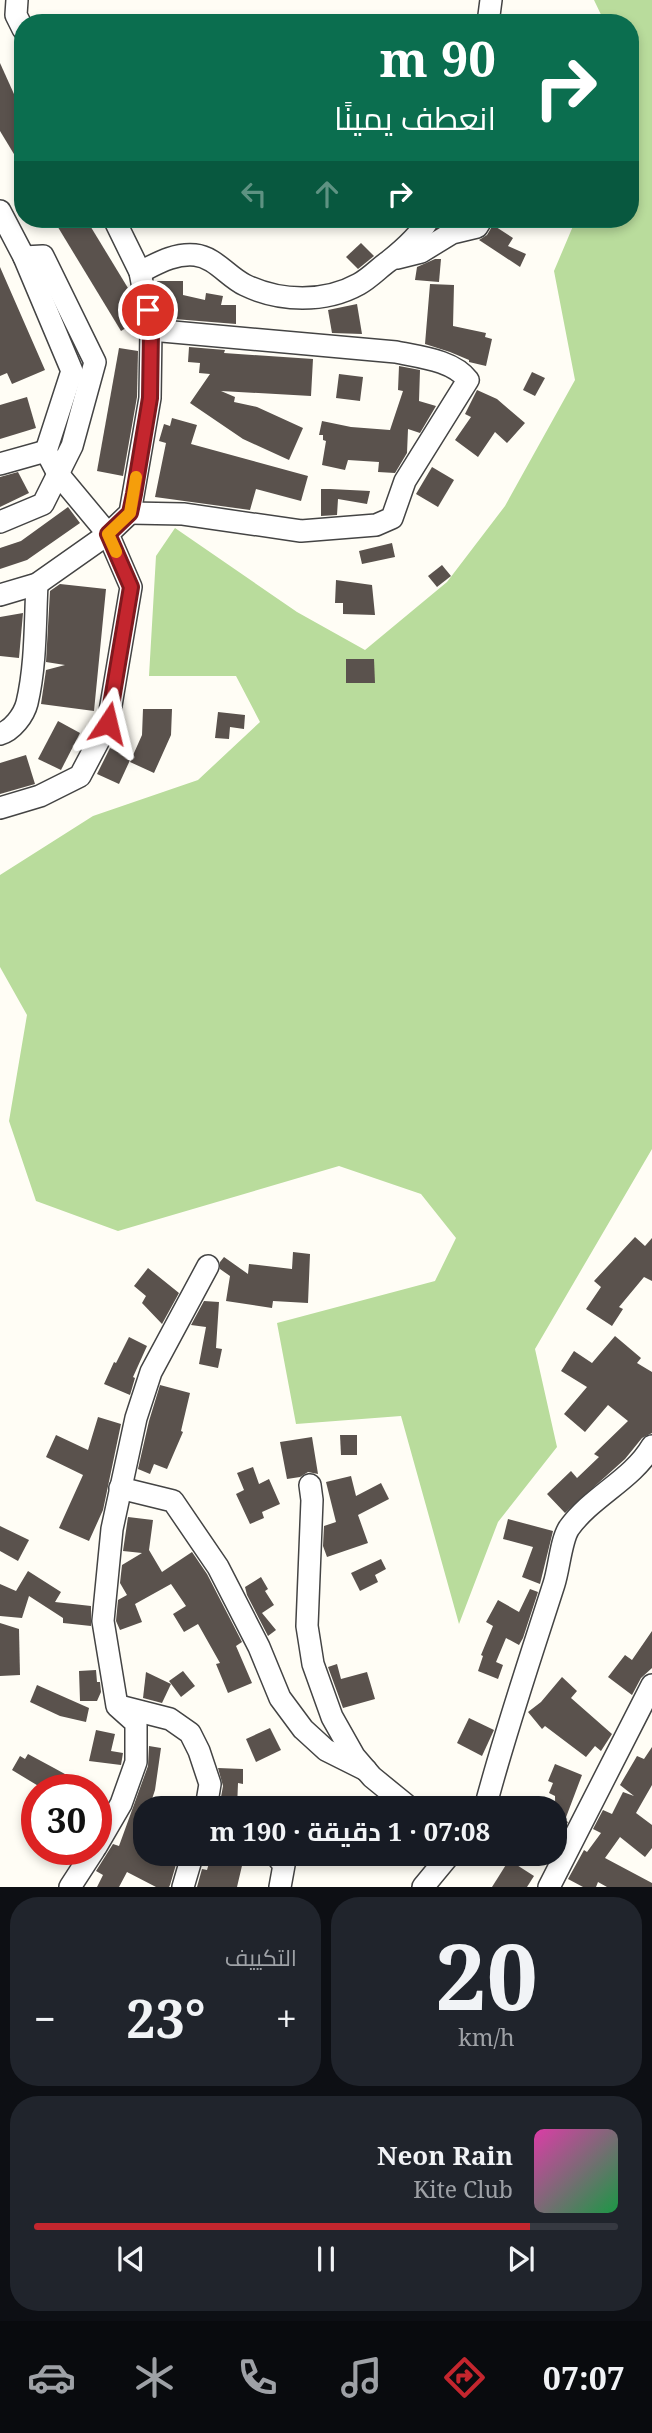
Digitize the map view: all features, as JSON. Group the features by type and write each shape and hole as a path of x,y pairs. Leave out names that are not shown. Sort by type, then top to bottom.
{"street":[{"path":"0,211 24,257 72,371 46,452 58,474 108,534 131,587 108,723 80,776 40,796 0,808"},
{"path":"0,595 37,583 108,534 130,513 150,398 151,330 140,272 118,228"},
{"path":"140,272 166,259 199,255 217,264 243,284 274,297 328,297 360,284 410,244 423,228"},
{"path":"443,228 452,233"},
{"path":"391,259 421,251 452,233 473,228"},
{"path":"0,522 43,504 72,446 95,362 43,256 24,257"},
{"path":"130,513 183,514 301,531 376,525 392,518 405,481 468,380 462,372 430,359 396,352 151,330"},
{"path":"0,464 46,452"},
{"path":"0,734 9,732 27,706 37,583"},
{"path":"112,1819 121,1804 136,1762 136,1723 117,1706 103,1621 112,1529 136,1418 151,1372 208,1266"},
{"path":"488,1796 503,1738 555,1580 567,1530 586,1509 643,1461 652,1446"},
{"path":"310,1485 312,1500 307,1626 313,1664 332,1717 354,1756 396,1796"},
{"path":"120,1488 173,1501 218,1567 259,1647 279,1698 303,1729 326,1750 366,1770"},
{"path":"549,1887 652,1685"},
{"path":"117,1706 170,1719 190,1733 210,1784 208,1796"},
{"path":"70,1887 84,1865"},
{"path":"183,1887 189,1866"},
{"path":"279,1887 284,1866"},
{"path":"423,1887 438,1866"}],"green space":[{"path":"594,0 652,0 652,1149 535,1349 557,1447 498,1522 459,1624 401,1416 296,1424 277,1323 435,1281 456,1238 421,1194 339,1166 118,1231 36,1201 9,1121 27,1015 0,967 0,875 93,816 198,780 260,722 236,676 149,676 156,556 175,528 297,612 365,650 447,582 505,506 575,380 554,271 572,228 639,228 639,14 601,14"}],"building":[{"path":"0,63 14,94 14,154 0,131"},
{"path":"58,228 91,228 131,293 136,322 121,331"},
{"path":"491,228 498,228 513,238 508,246 526,254 520,267 479,240"},
{"path":"361,243 374,256 358,269 346,257"},
{"path":"441,259 439,282 415,280 417,267"},
{"path":"0,267 45,370 12,384 7,373 0,376"},
{"path":"157,281 183,281 183,295 205,300 206,293 223,296 221,305 236,305 236,324 162,318"},
{"path":"430,284 454,285 453,326 486,333 485,337 492,339 486,366 425,344"},
{"path":"357,304 362,334 332,333 328,310"},
{"path":"189,347 225,350 224,353 313,359 311,396 221,391 235,397 234,402 257,407 303,428 289,460 243,439 190,403 210,374 199,373 200,363 188,362"},
{"path":"119,348 138,351 137,397 123,476 97,471"},
{"path":"399,366 420,370 419,401 436,406 420,433 408,429 407,453 395,473 378,472 379,462 348,460 345,470 322,465 326,441 323,440 323,435 319,435 322,421 351,427 390,430 403,391 398,390"},
{"path":"532,372 545,378 535,396 523,390"},
{"path":"339,374 363,377 360,401 336,398"},
{"path":"477,390 497,399 525,423 507,443 495,432 478,457 455,440 471,417 465,414"},
{"path":"27,397 36,428 0,439 0,405"},
{"path":"172,418 197,425 191,444 308,476 301,501 256,489 250,510 155,497 166,443 159,441 164,424 170,426"},
{"path":"432,467 454,480 438,507 416,494"},
{"path":"18,472 29,493 0,507 0,477"},
{"path":"321,489 370,491 367,504 338,499 337,515 321,516"},
{"path":"68,507 80,523 27,560 0,569 0,548 21,541"},
{"path":"392,543 395,557 362,564 359,551"},
{"path":"442,565 451,576 437,587 428,576"},
{"path":"336,580 372,585 375,615 343,614 343,603 335,603"},
{"path":"60,584 106,589 94,711 41,704 46,670 65,665 46,662 50,591"},
{"path":"23,613 19,658 0,656 0,617"},
{"path":"346,659 374,659 375,683 346,683"},
{"path":"143,709 172,709 171,735 154,773 130,762 142,735"},
{"path":"218,712 245,715 244,729 230,727 229,739 215,738"},
{"path":"58,721 80,733 61,770 38,759"},
{"path":"110,748 131,758 119,784 97,774"},
{"path":"26,755 35,784 0,794 0,763"},
{"path":"635,1237 645,1246 652,1238 652,1281 644,1277 619,1307 623,1309 612,1326 586,1309 601,1287 594,1281"},
{"path":"293,1252 310,1254 308,1303 273,1301 272,1308 226,1301 230,1276 220,1269 220,1262 224,1257 248,1274 249,1264 292,1269"},
{"path":"148,1268 179,1293 162,1324 142,1303 146,1296 134,1286"},
{"path":"204,1301 219,1302 216,1348 222,1349 218,1368 199,1364 206,1327 191,1325"},
{"path":"615,1336 641,1358 637,1363 652,1372 652,1433 642,1438 625,1459 565,1513 547,1494 571,1471 577,1478 599,1457 594,1454 628,1421 608,1405 585,1432 564,1414 587,1387 561,1371 574,1351 592,1363"},
{"path":"129,1337 147,1346 133,1377 135,1378 130,1395 104,1384"},
{"path":"160,1385 190,1393 181,1431 183,1432 167,1469 154,1464 150,1474 138,1469"},
{"path":"98,1417 121,1424 103,1510 89,1541 59,1528 83,1475 46,1457 56,1435 88,1450"},
{"path":"340,1435 357,1435 357,1455 341,1455"},
{"path":"312,1437 318,1474 308,1472 300,1477 287,1479 280,1442"},
{"path":"253,1467 259,1484 269,1479 280,1504 262,1512 264,1518 250,1524 236,1494 244,1490 237,1473"},
{"path":"351,1476 356,1496 381,1483 389,1499 358,1515 368,1543 327,1557 323,1546 324,1526 336,1522 326,1482"},
{"path":"128,1517 153,1520 149,1550 162,1572 192,1552 207,1574 242,1642 236,1646 252,1683 228,1693 216,1664 220,1663 198,1624 184,1632 173,1614 186,1606 171,1584 135,1604 142,1622 120,1630 116,1621 118,1600 127,1595 120,1583 122,1565 142,1553 123,1551"},
{"path":"508,1519 553,1531 540,1584 522,1577 533,1547 503,1539"},
{"path":"0,1526 29,1540 18,1561 0,1551"},
{"path":"381,1559 386,1569 375,1575 378,1582 360,1591 351,1573"},
{"path":"28,1571 61,1592 55,1602 91,1606 91,1626 63,1623 63,1618 29,1596 22,1618 0,1616 0,1584 16,1591"},
{"path":"261,1577 268,1589 265,1591 274,1605 262,1613 276,1630 268,1636 245,1587"},
{"path":"530,1589 538,1592 523,1638 519,1645 506,1638 496,1662 503,1665 498,1679 478,1671 483,1656 481,1655 493,1626 486,1622 498,1600 519,1612"},
{"path":"0,1623 19,1629 20,1675 0,1676"},
{"path":"652,1631 652,1668 641,1678 632,1695 608,1677 625,1655 632,1660"},
{"path":"337,1664 341,1679 367,1672 375,1699 343,1708 328,1667"},
{"path":"96,1670 101,1692 97,1701 80,1701 79,1671"},
{"path":"183,1671 195,1686 181,1697 169,1681"},
{"path":"146,1672 171,1684 162,1703 143,1698"},
{"path":"562,1677 577,1691 571,1698 612,1734 601,1751 595,1746 586,1757 545,1726 542,1729 528,1712 541,1702"},
{"path":"37,1685 89,1708 86,1722 60,1716 30,1702"},
{"path":"469,1718 494,1730 482,1756 457,1743"},
{"path":"270,1728 281,1750 256,1762 246,1739"},
{"path":"96,1730 115,1734 111,1751 123,1753 121,1765 89,1761"},
{"path":"149,1746 161,1748 153,1796 137,1796 148,1766"},
{"path":"652,1747 652,1785 636,1813 652,1825 652,1848 645,1857 620,1837 605,1858 652,1883 652,1887 607,1887 598,1882 596,1887 583,1887 568,1879 584,1850 587,1852 601,1833 593,1829 603,1810 612,1814 623,1792 634,1796 620,1785 637,1756 644,1759"},
{"path":"28,1754 65,1774 21,1775 12,1770 20,1756 25,1759"},
{"path":"555,1764 582,1775 567,1815 567,1796 549,1793 553,1783 548,1781"},
{"path":"218,1768 243,1769 243,1784 238,1783 237,1796 221,1796 223,1786"},
{"path":"133,1807 133,1866 176,1866 169,1887 156,1887 127,1872 119,1887 97,1887 103,1875 96,1871 100,1865 112,1865 112,1846 119,1846"},
{"path":"208,1866 242,1866 237,1887 197,1887 202,1869 207,1870"},
{"path":"505,1866 518,1866 534,1876 527,1887 492,1887"}],"slow traffic":[{"path":"116,552 108,534 130,513 136,477"}],"route":[{"path":"108,723 131,587 108,534 130,513 134,494 150,398 151,330 148,310"}]}
